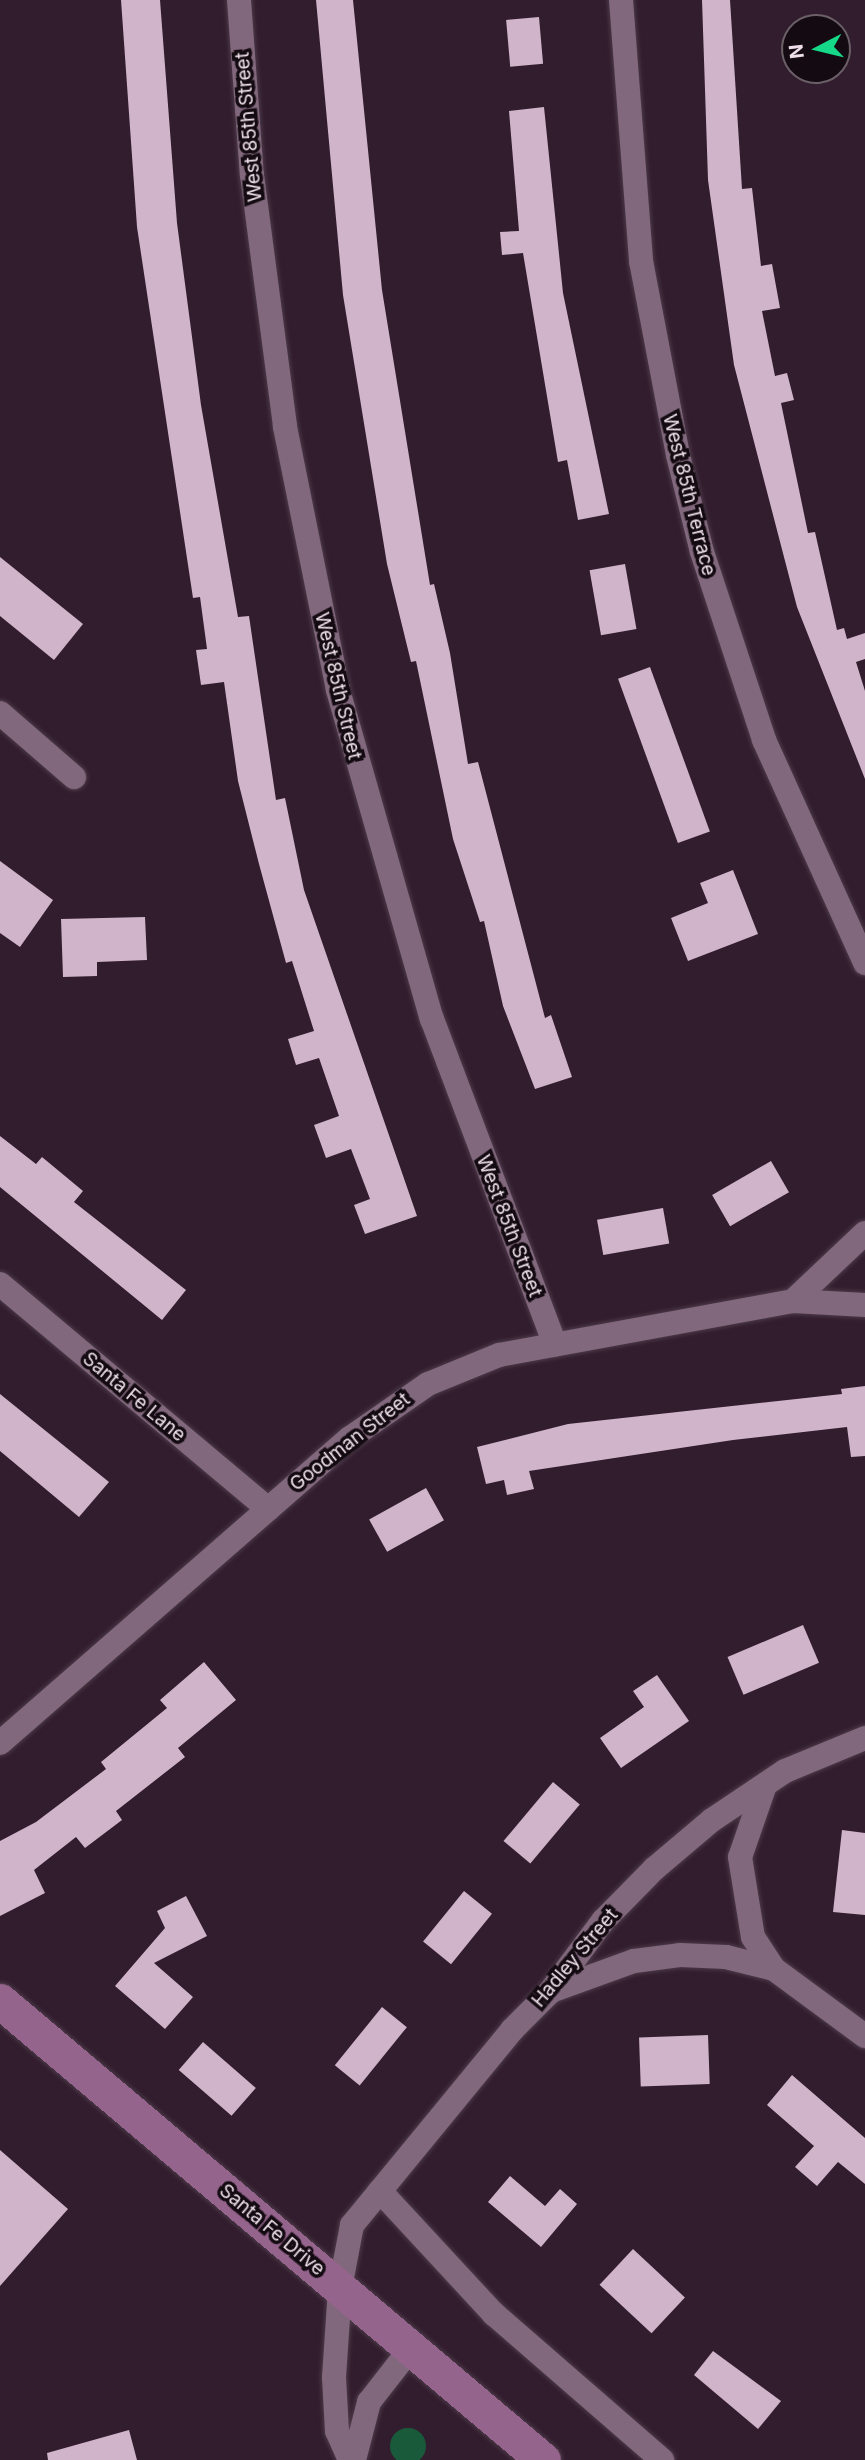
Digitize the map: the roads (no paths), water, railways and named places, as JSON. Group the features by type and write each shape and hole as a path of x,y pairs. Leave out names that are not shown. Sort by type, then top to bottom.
{"main road":[{"name":"Santa Fe Drive","path":"0,2001 543,2460"}],"street":[{"name":"West 85th Street","path":"239,0 253,175 279,386 338,691 432,1019 555,1345"},
{"name":"West 85th Terrace","path":"621,0 641,261 681,467 764,740 865,963"},
{"path":"0,713 74,777"},
{"path":"793,1301 865,1233"},
{"name":"Santa Fe Lane","path":"0,1284 268,1509"},
{"name":"Goodman Street","path":"0,1743 350,1438 417,1390 499,1355 793,1301 865,1305"},
{"name":"Hadley Street","path":"340,2288 352,2225 550,1992 603,1921 654,1869 712,1820 765,1785 865,1738"},
{"path":"765,1785 740,1857 753,1937 774,1969 865,2036"},
{"path":"550,1992 634,1961 680,1955 726,1957 774,1969"},
{"path":"380,2191 494,2314 662,2460"},
{"path":"340,2288 334,2376 337,2431 352,2460"},
{"path":"352,2460 369,2402 411,2348"}]}
